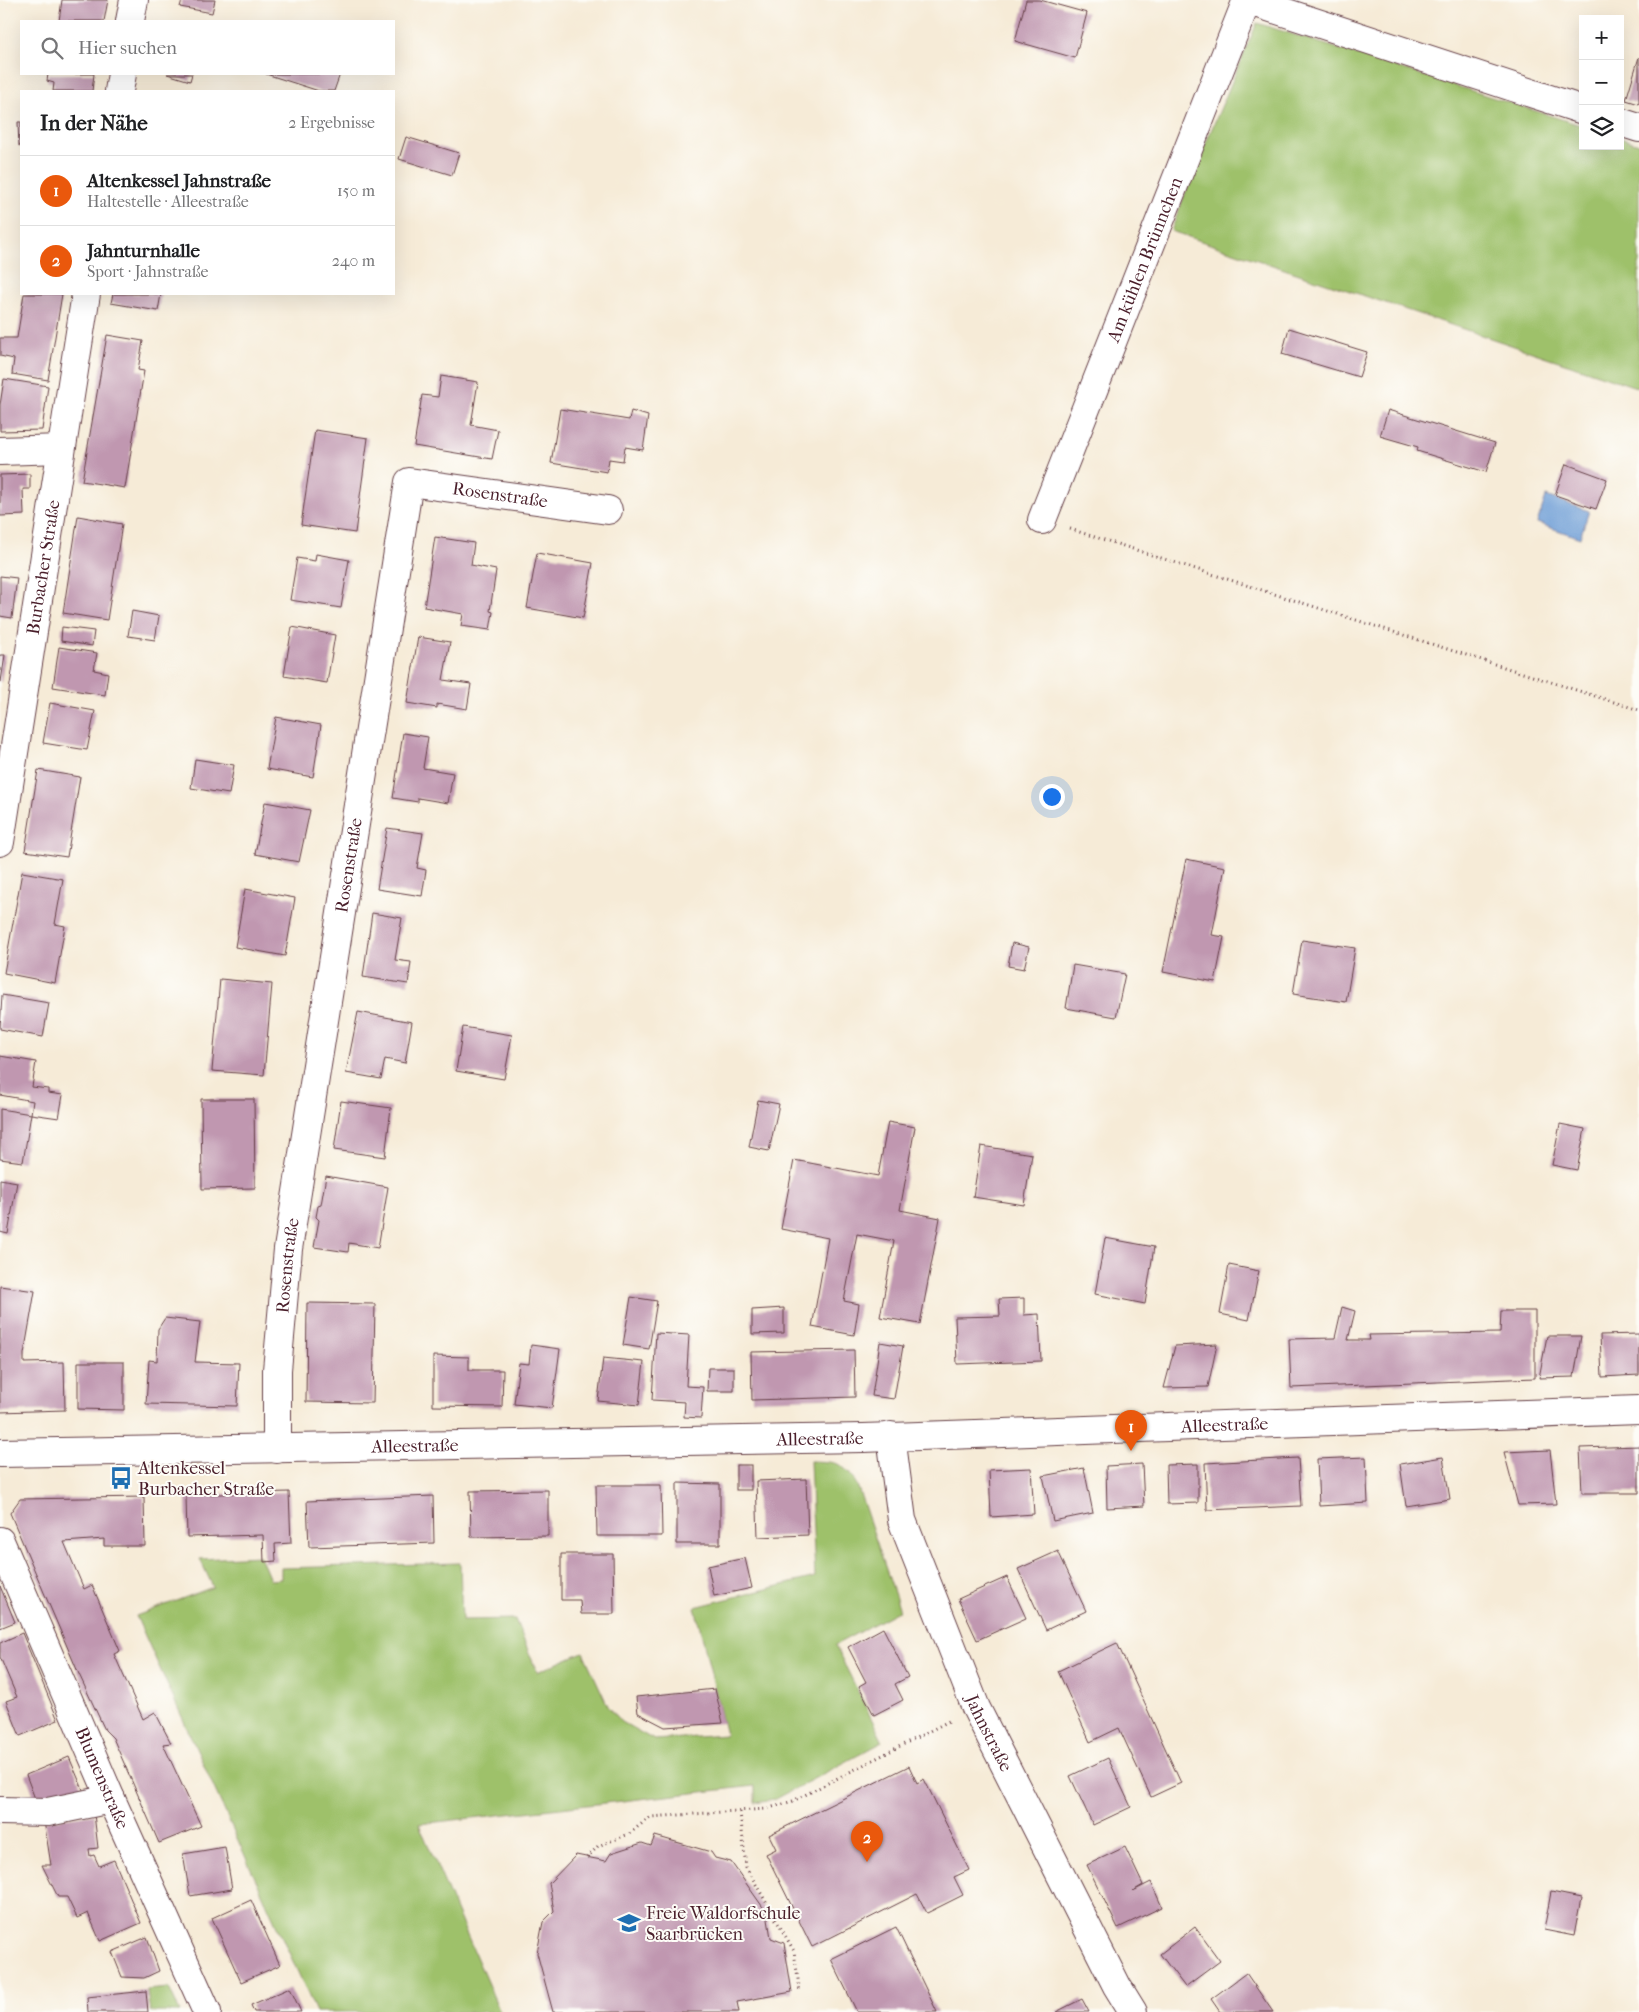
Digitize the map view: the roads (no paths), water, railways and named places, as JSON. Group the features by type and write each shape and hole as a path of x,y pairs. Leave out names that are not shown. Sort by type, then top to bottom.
{"street":[{"path":"130,20 134,0"},
{"name":"Am kühlen Brünnchen","path":"1042,520 1247,0 1579,109"},
{"path":"119,90 122,75"},
{"path":"1624,123 1639,128"},
{"name":"Burbacher Straße","path":"0,842 9,722 60,449 86,295"},
{"path":"0,450 60,449"},
{"name":"Rosenstraße","path":"277,1449 277,1370 288,1249 409,482 608,510"},
{"name":"Alleestraße","path":"0,1453 891,1436 1639,1410"},
{"name":"Jahnstraße","path":"891,1436 902,1520 976,1708 1117,1986 1133,2012"},
{"name":"Blumenstraße","path":"0,1541 111,1799 207,2012"},
{"path":"0,1811 48,1812 111,1799"}],"water":[{"path":"1546,496 1589,511 1580,538 1537,523"}],"place":[{"name":"Altenkessel Jahnstraße","path":"1131,1451"},
{"name":"Altenkessel Burbacher Straße","path":"121,1478"},
{"name":"Jahnturnhalle","path":"867,1862"},
{"name":"Freie Waldorfschule Saarbrücken","path":"629,1923"}]}
